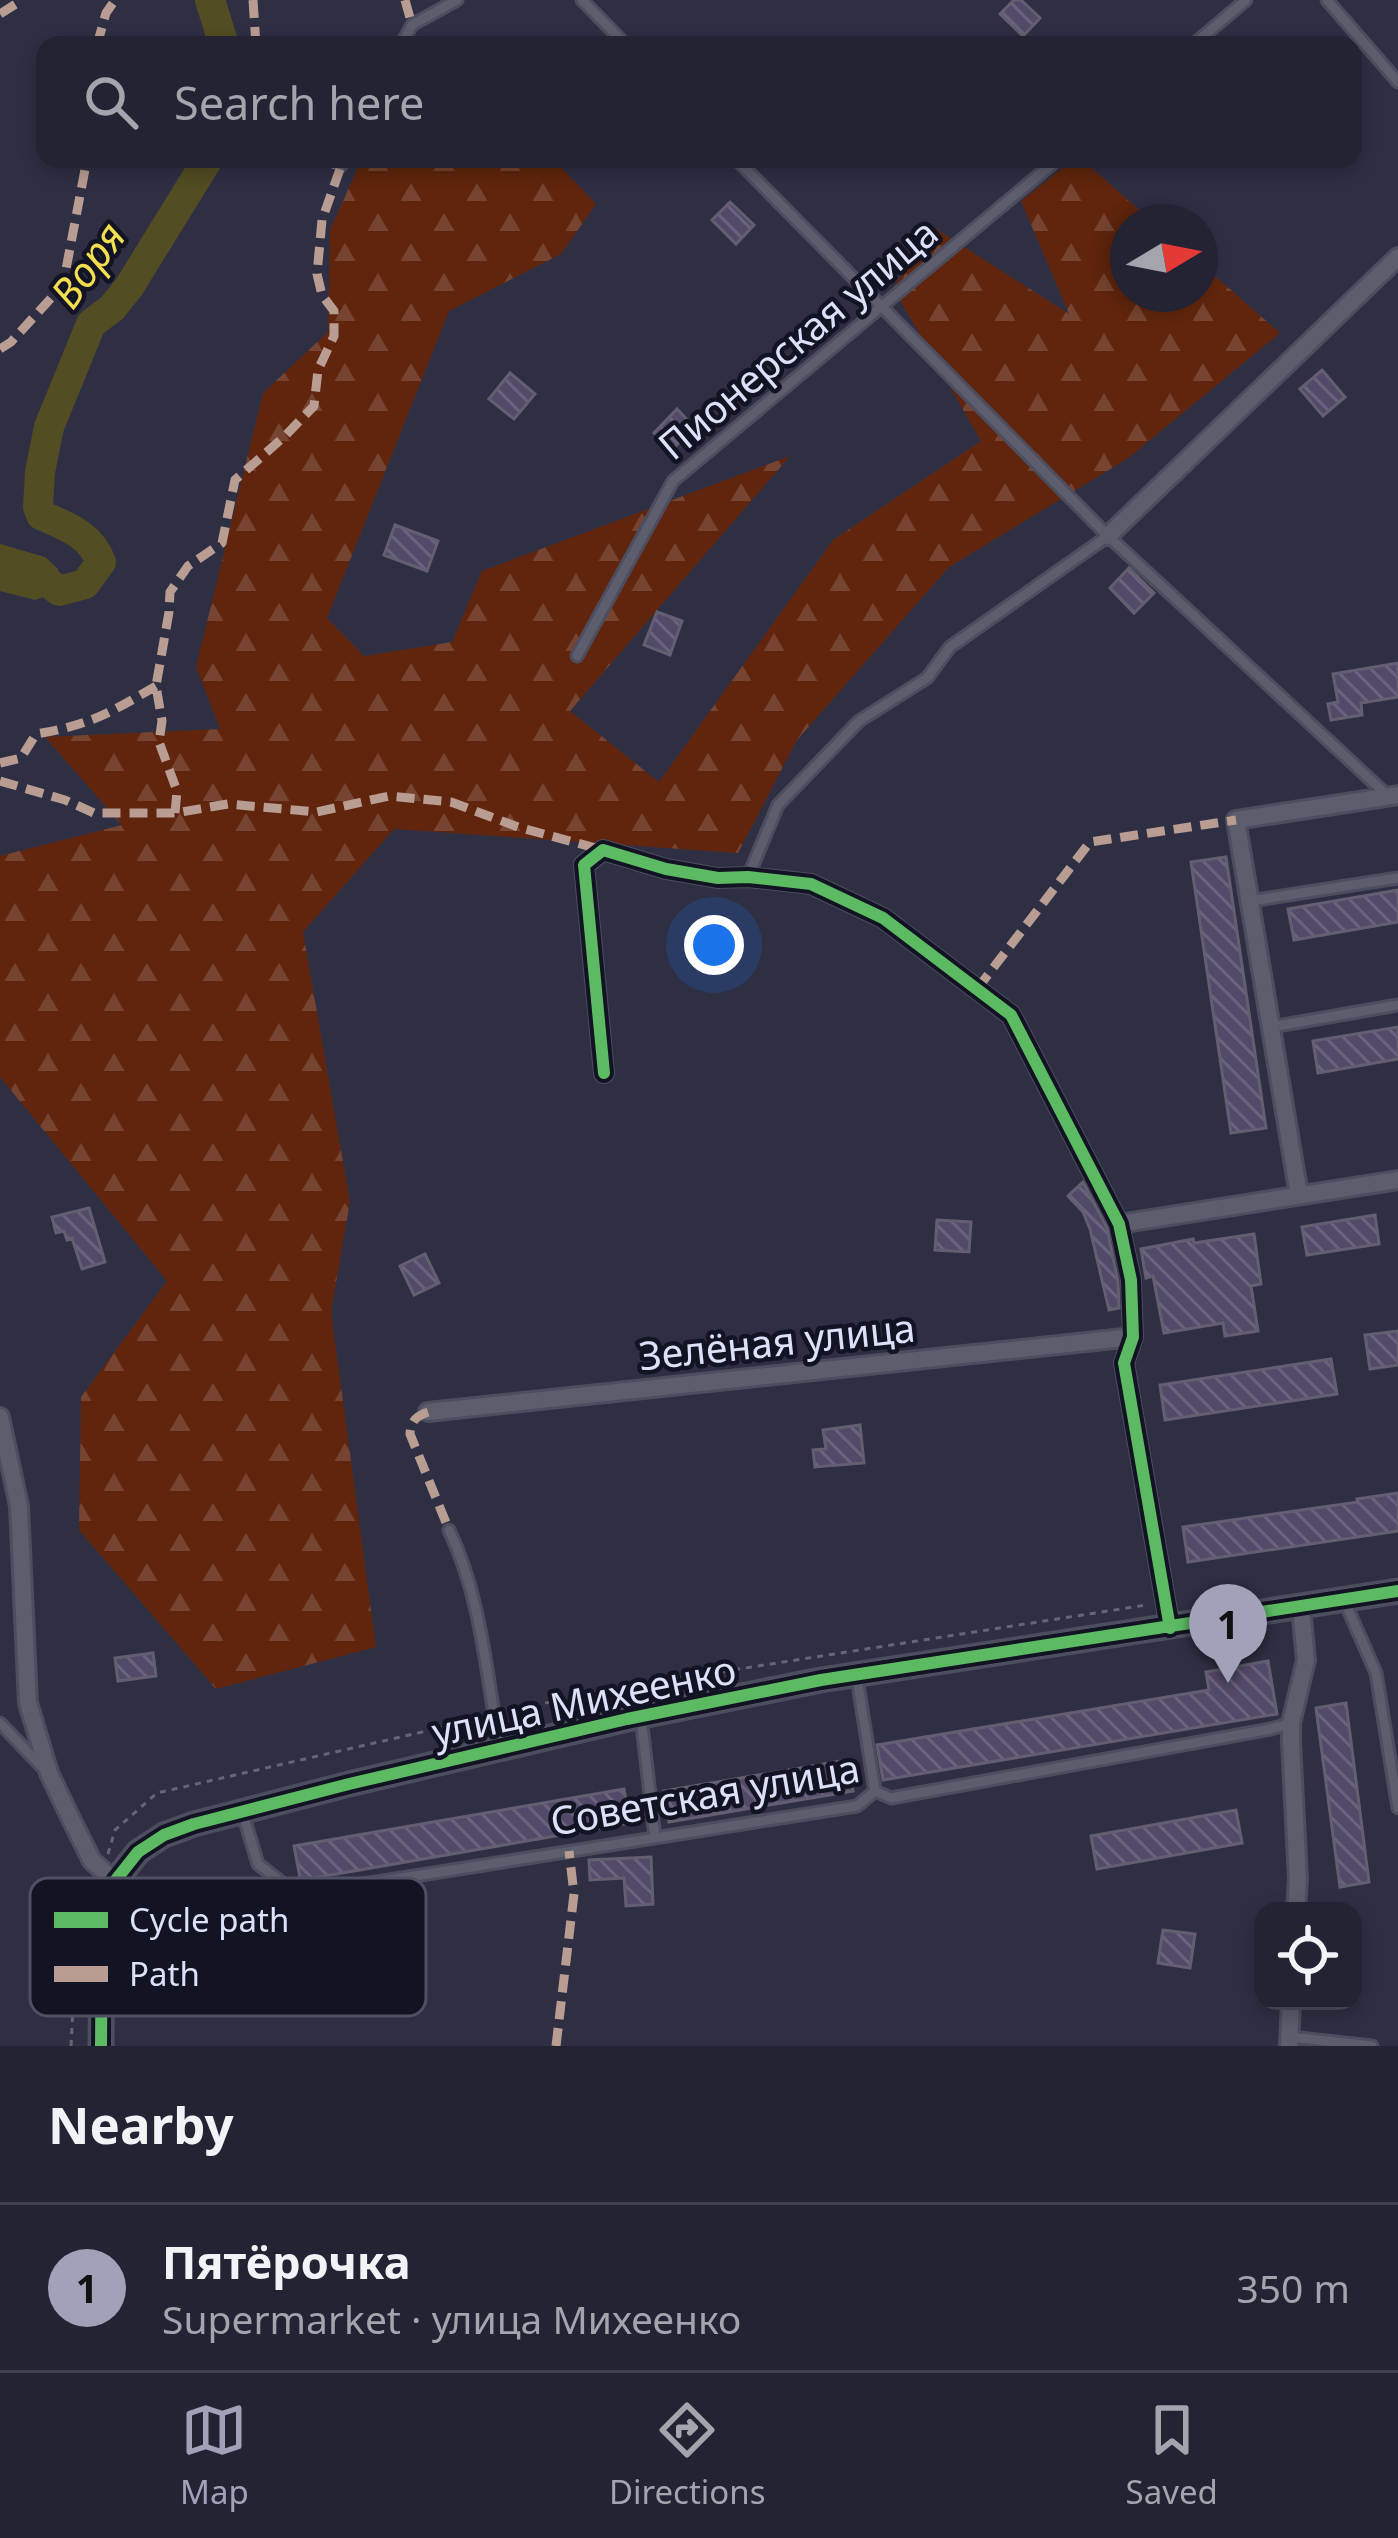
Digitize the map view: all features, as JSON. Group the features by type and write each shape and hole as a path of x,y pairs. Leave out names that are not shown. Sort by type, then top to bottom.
{"street":[{"path":"1108,536 1398,257"},
{"path":"1299,1196 1236,820 1393,796"},
{"path":"604,1072 584,865 603,850 718,878 811,884 883,918 1011,1015 1119,1224 1131,1280 1133,1337 1124,1363 1170,1628"},
{"path":"1119,1224 1398,1180"},
{"name":"Зелёная улица","path":"428,1412 1133,1337"},
{"path":"0,1417 19,1506 28,1703 49,1773 92,1861 111,1878"},
{"name":"улица Михеенко","path":"118,1878 137,1852 164,1835 242,1811 641,1716 856,1675 1398,1591"},
{"path":"1297,1902 1291,1723 1306,1660 1301,1608"},
{"path":"1289,2042 1291,2010"},
{"path":"100,2016 100,2046"}],"lane":[{"path":"406,36 412,25 457,0"},
{"path":"582,0 617,36"},
{"path":"1204,36 1246,0"},
{"path":"1327,0 1358,36"},
{"path":"1362,40 1398,82"},
{"path":"745,168 1108,536 1393,796"},
{"name":"Пионерская улица","path":"577,656 673,481 1047,168"},
{"path":"748,877 778,806 859,721 927,678 950,647 1108,536"},
{"path":"1250,901 1398,878"},
{"path":"1271,1027 1398,1005"},
{"path":"449,1530 480,1620 500,1749"},
{"path":"1343,1600 1376,1673 1398,1808"},
{"path":"856,1675 875,1791"},
{"path":"641,1716 655,1837"},
{"name":"Советская улица","path":"400,1878 857,1806 875,1791 891,1798 1291,1723"},
{"path":"0,1724 49,1773"},
{"name":"Советская улица","path":"242,1811 258,1864 276,1878"},
{"path":"1289,2042 1372,2046"}],"green space":[{"path":"358,168 562,168 596,204 561,254 449,311 327,618 364,656 452,642 482,571 790,456 570,711 659,782 833,540 981,441 893,288 933,227 1069,314 1021,201 1063,168 1091,168 1132,204 1110,204 1110,312 1218,312 1218,279 1280,333 1127,459 949,567 797,740 738,853 394,829 303,932 350,1202 331,1312 376,1647 216,1689 79,1530 81,1397 167,1281 0,1077 0,856 122,825 45,737 220,729 196,667 263,393 328,332 330,230"}],"water":[{"path":"0,544 45,557 58,569 59,591 35,600 0,591"}],"building":[{"path":"1014,0 1021,0 1040,18 1023,36 1000,14"},
{"path":"730,202 754,225 736,244 712,220"},
{"path":"1322,370 1345,397 1323,416 1300,389"},
{"path":"510,373 535,394 514,419 489,399"},
{"path":"677,409 694,427 672,450 654,433"},
{"path":"395,525 438,541 427,571 384,555"},
{"path":"1129,568 1154,593 1134,613 1110,588"},
{"path":"657,612 682,621 670,655 644,645"},
{"path":"1398,663 1398,697 1361,703 1362,715 1331,720 1328,704 1338,702 1333,674"},
{"path":"1226,857 1266,1128 1231,1133 1191,862"},
{"path":"1398,890 1398,922 1294,940 1288,909"},
{"path":"1398,1027 1398,1059 1318,1073 1313,1041"},
{"path":"1083,1182 1107,1228 1119,1308 1109,1310 1090,1229 1083,1212 1068,1196"},
{"path":"89,1208 105,1262 82,1269 72,1238 67,1240 64,1231 56,1233 52,1217"},
{"path":"1375,1215 1379,1244 1307,1255 1302,1227"},
{"path":"937,1220 971,1222 969,1252 935,1250"},
{"path":"1254,1234 1261,1284 1251,1286 1258,1331 1225,1336 1223,1323 1164,1333 1153,1276 1146,1278 1141,1249"},
{"path":"425,1254 439,1283 414,1295 400,1266"},
{"path":"1398,1331 1398,1365 1370,1369 1365,1335"},
{"path":"1331,1359 1337,1394 1165,1420 1160,1385"},
{"path":"860,1425 864,1463 815,1467 813,1450 826,1449 823,1430"},
{"path":"1398,1493 1398,1531 1188,1562 1183,1527"},
{"path":"153,1653 156,1676 118,1681 115,1658"},
{"path":"1268,1661 1277,1714 883,1780 877,1745 1209,1690 1206,1672"},
{"path":"1346,1703 1369,1882 1340,1887 1316,1708"},
{"path":"847,1760 853,1791 669,1822 664,1791"},
{"path":"624,1789 630,1823 314,1878 300,1878 294,1846"},
{"path":"1236,1810 1242,1843 1097,1869 1091,1836"},
{"path":"651,1857 653,1904 626,1906 624,1878 590,1880 589,1860"},
{"path":"1163,1930 1195,1934 1190,1968 1158,1963"}],"waterway":[{"name":"Воря","path":"210,0 221,36"},
{"name":"Воря","path":"0,564 31,569 59,591 85,584 101,562 84,538 41,515 40,472 49,427 91,324 129,287 202,168"}],"marked path":[{"path":"0,14 22,0"},
{"path":"100,36 115,0"},
{"path":"253,0 255,36"},
{"path":"405,0 412,25"},
{"path":"0,349 63,285 85,168"},
{"path":"175,813 177,791 159,742 162,721 156,686 170,592 188,566 222,543 235,480 314,406 318,370 334,336 334,311 322,295 317,274 322,220 340,168"},
{"path":"0,763 21,758 36,734 99,717 156,686"},
{"path":"0,781 94,813 175,813 228,804 317,812 389,796 451,802 518,827 603,850"},
{"path":"977,989 1090,842 1236,820"},
{"path":"428,1412 415,1420 410,1434 449,1530"},
{"path":"556,2046 574,1894 569,1851"}],"cycle path":[{"path":"604,1073 584,865 603,850 718,878 811,884 883,918 1011,1015 1119,1224 1131,1280 1133,1337 1124,1363 1170,1628"},
{"path":"117,1878 138,1852 194,1824 627,1719 821,1680 1398,1591"},
{"path":"101,2016 101,2046"}],"place":[{"name":"Пятёрочка","path":"1228,1683"}]}
